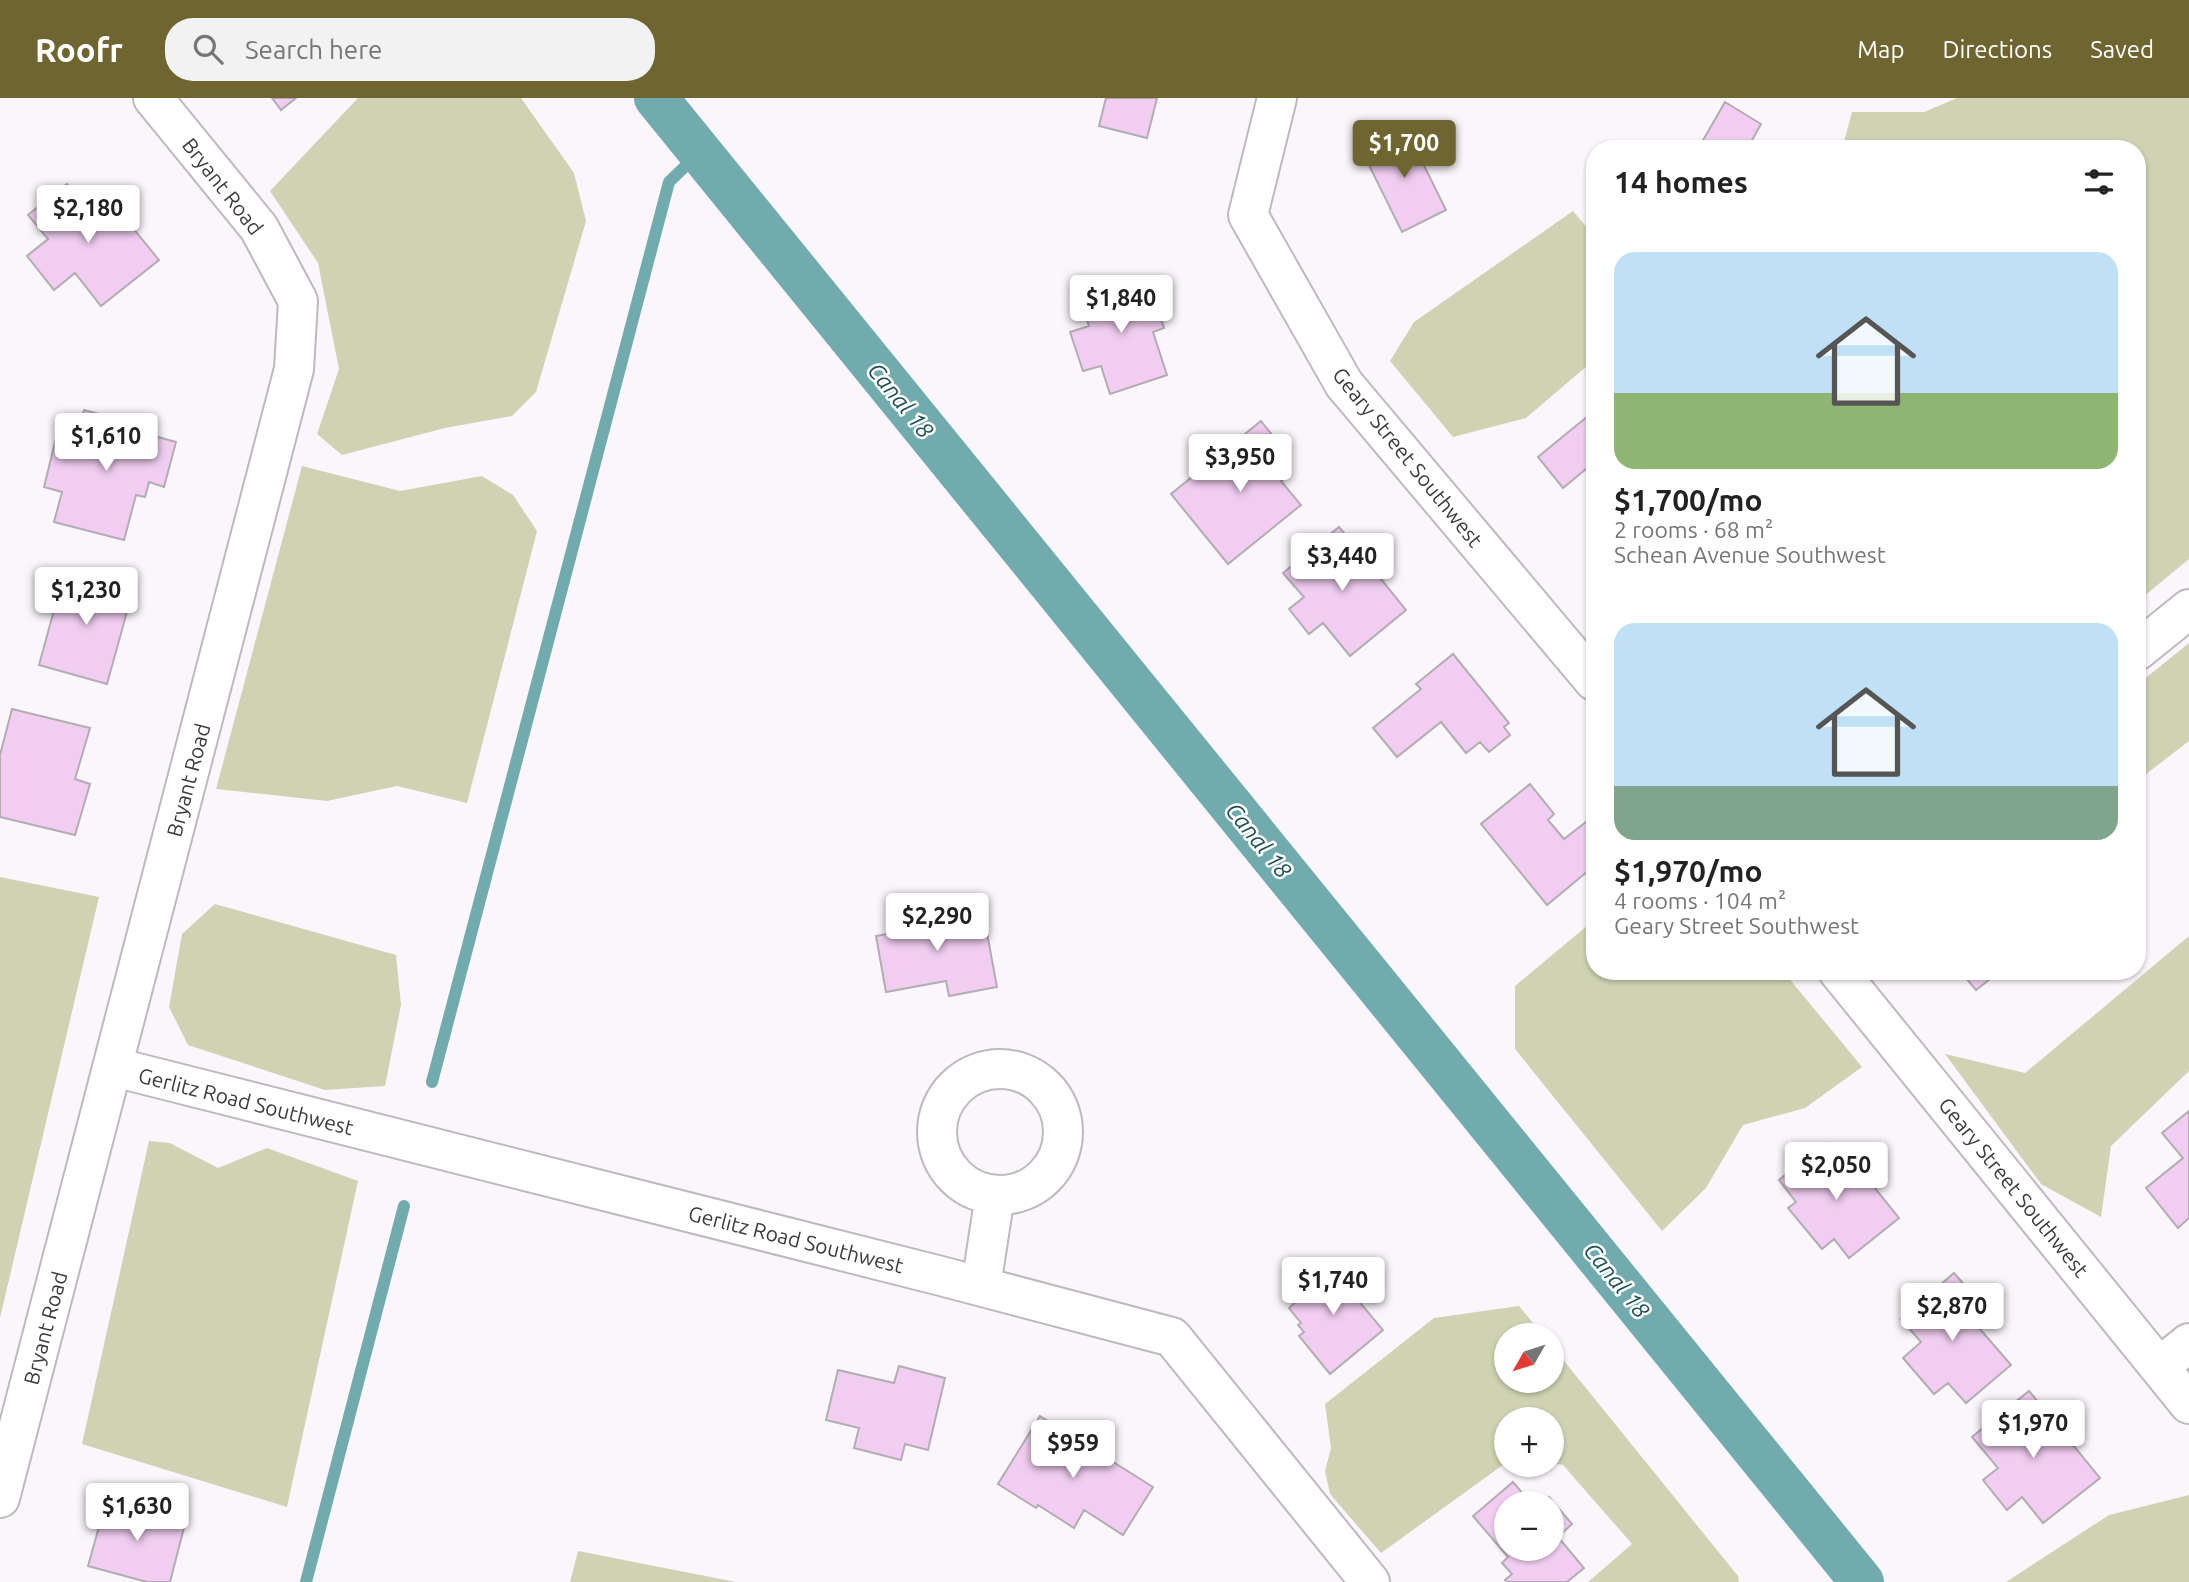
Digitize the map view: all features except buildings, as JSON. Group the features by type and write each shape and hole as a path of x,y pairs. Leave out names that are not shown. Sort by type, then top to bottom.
{"street":[{"name":"Bryant Road","path":"0,1498 294,369 298,302 259,228 153,98"},
{"name":"Geary Street Southwest","path":"1277,98 1248,215 1344,384 1586,671"},
{"path":"2146,644 2189,609"},
{"name":"Geary Street Southwest","path":"1845,980 2189,1404"},
{"name":"Gerlitz Road Southwest","path":"114,1068 981,1286 1172,1337 1370,1582"},
{"path":"981,1286 995,1195"},
{"path":"2159,1367 2189,1343"}],"green space":[{"path":"358,98 521,98 574,173 586,221 536,392 512,416 445,428 342,455 317,434 339,369 318,263 270,191"},
{"path":"1957,98 2189,98 2189,559 2146,595 2146,140 1844,140 1852,112 1924,112"},
{"path":"1573,211 1586,226 1586,367 1526,418 1453,437 1390,361 1414,322"},
{"path":"302,466 400,491 482,476 513,495 537,531 467,803 397,786 327,801 216,789"},
{"path":"2189,643 2189,741 2146,774 2146,678"},
{"path":"0,877 99,897 0,1318"},
{"path":"215,904 396,955 401,1005 385,1086 325,1090 188,1045 169,1007 182,934"},
{"path":"1586,927 1586,980 1790,980 1862,1067 1805,1108 1743,1125 1706,1188 1662,1231 1515,1049 1515,986"},
{"path":"2189,936 2189,1071 2111,1146 2101,1217 2041,1184 1945,1054 2025,1073 2136,980 2146,980 2146,972"},
{"path":"149,1141 170,1143 218,1168 267,1148 358,1181 287,1507 82,1444"},
{"path":"1519,1306 1533,1323 1494,1323 1494,1393 1564,1393 1564,1361 1738,1576 1739,1582 1588,1582 1632,1544 1564,1466 1564,1407 1494,1407 1494,1471 1381,1553 1330,1494 1325,1471 1331,1448 1325,1404 1434,1318"},
{"path":"2189,1495 2189,1582 2006,1582 2109,1515"},
{"path":"578,1551 736,1582 570,1582"}],"waterway":[{"name":"Canal 18","path":"656,98 1862,1582"},
{"path":"432,1082 669,182 700,152"},
{"path":"306,1582 404,1206"}]}
